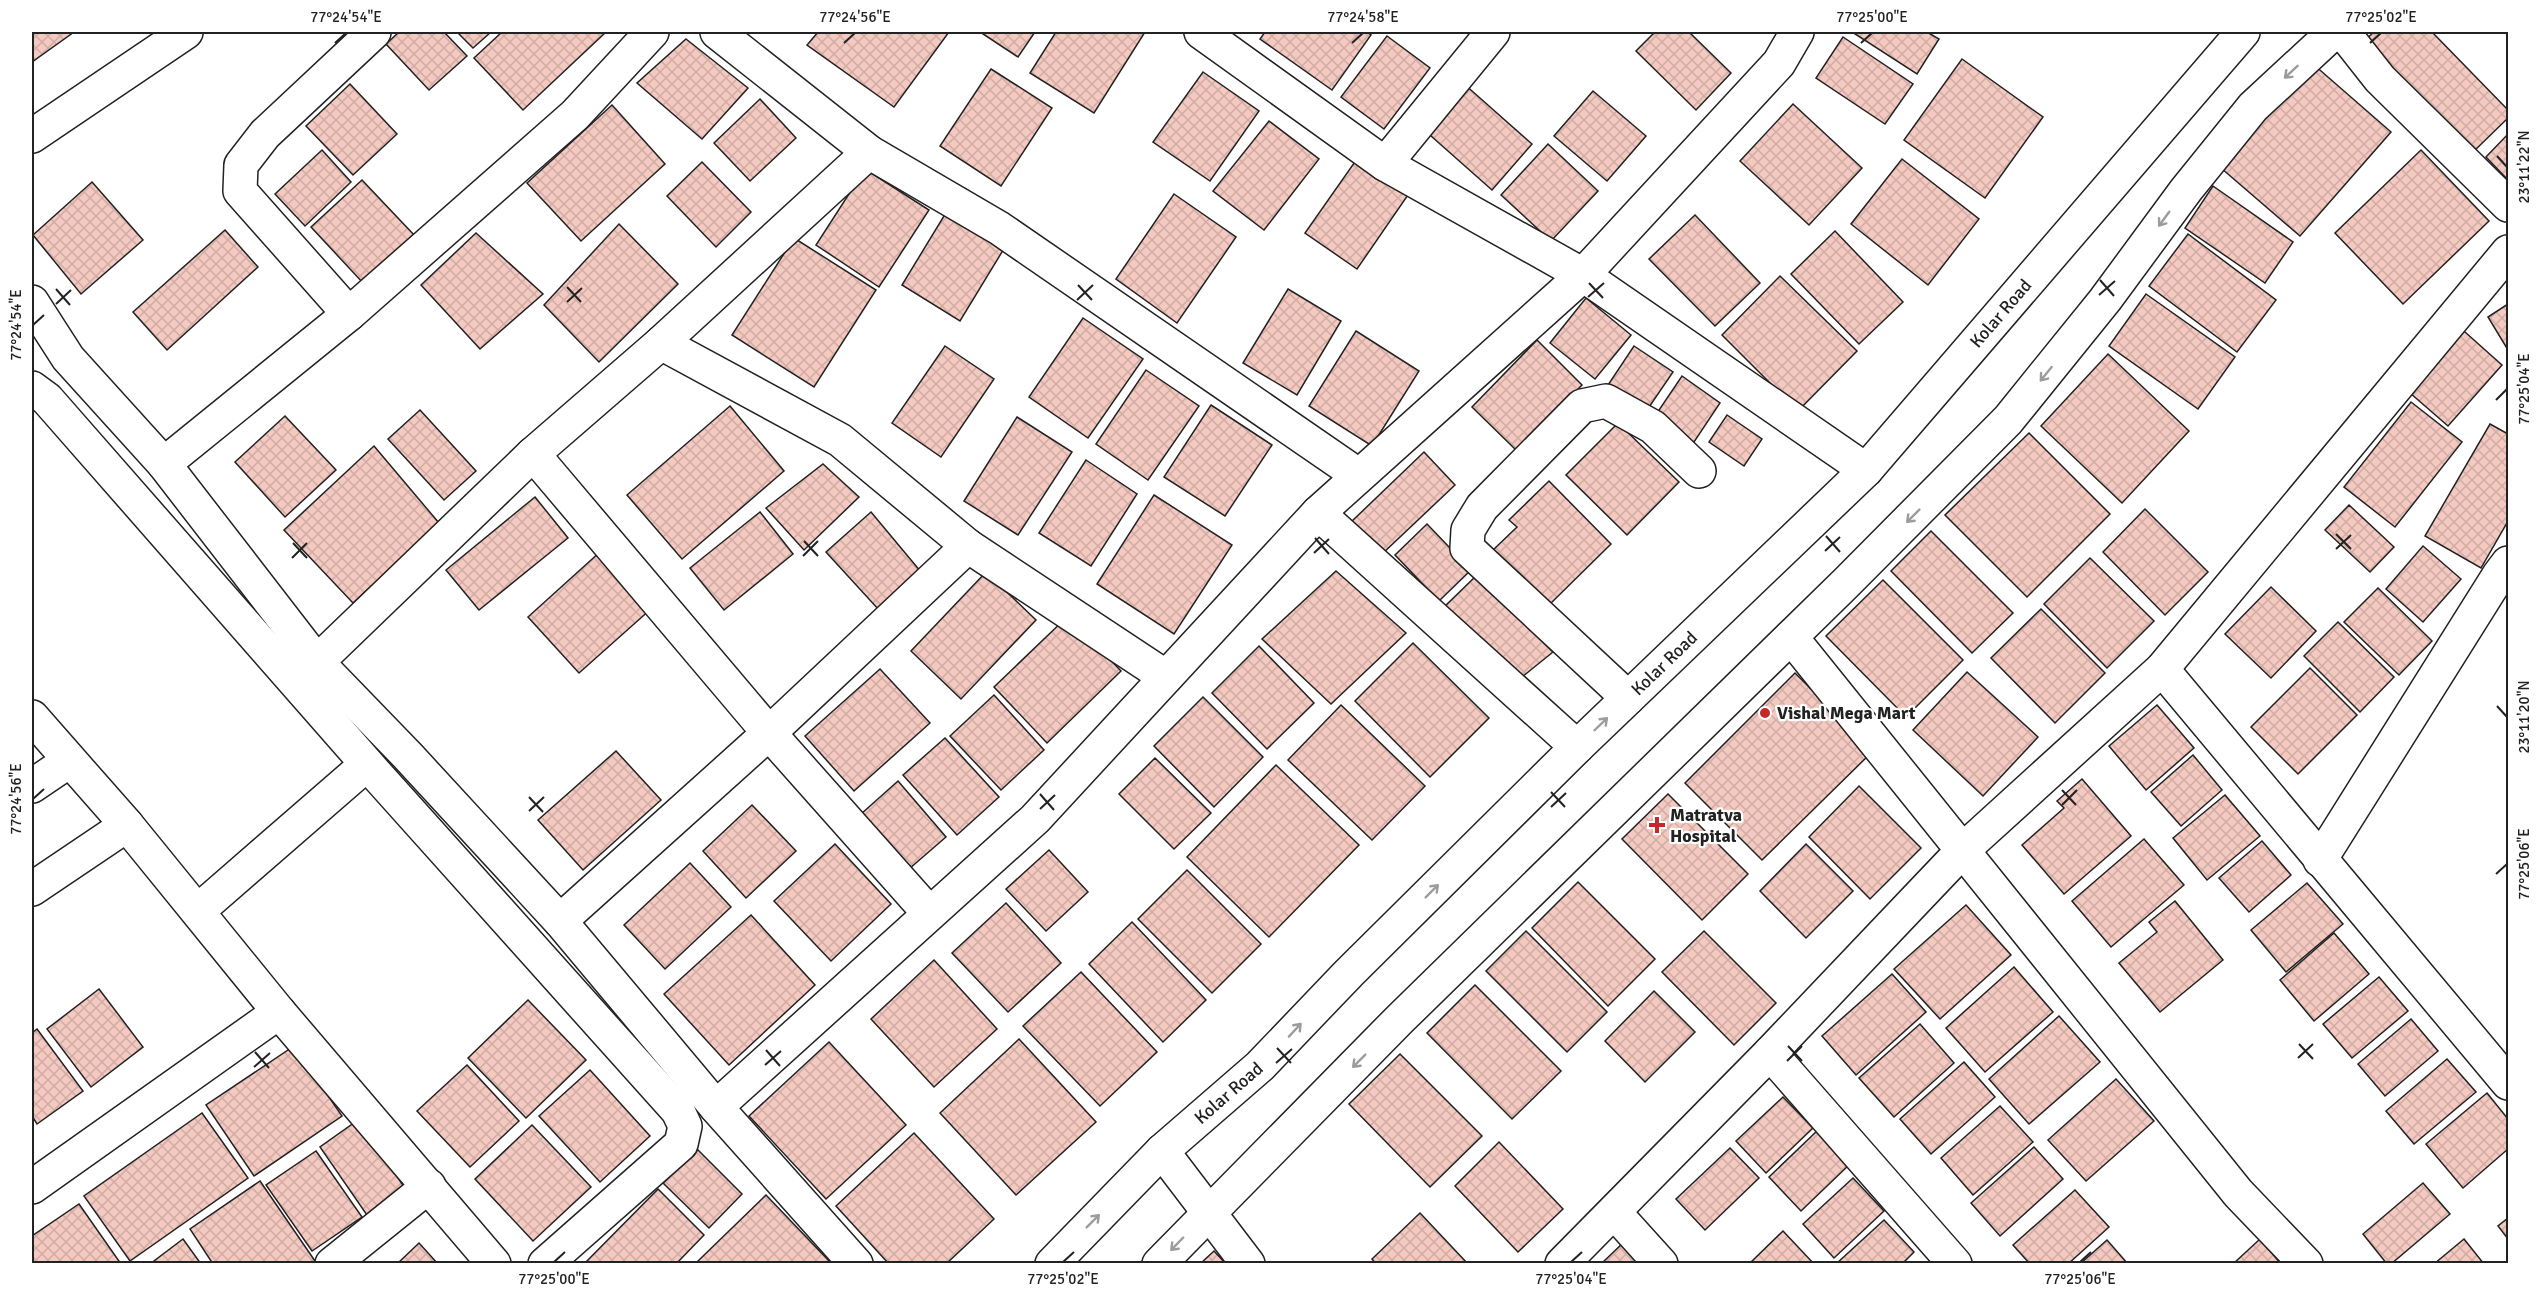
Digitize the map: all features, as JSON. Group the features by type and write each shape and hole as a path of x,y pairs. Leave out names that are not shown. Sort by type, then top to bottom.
{"street":[{"path":"32,136 186,32"},
{"path":"349,314 240,190 241,173 242,165 265,134 374,32"},
{"path":"164,464 349,314 575,115 652,32"},
{"path":"717,32 869,152 999,228 1358,475"},
{"path":"1201,32 1385,164 1583,275 1866,470"},
{"path":"1385,164 1493,32"},
{"path":"716,1107 1035,819 1318,513 1583,275 1779,63 1797,32"},
{"name":"Kolar Road","path":"1052,1263 1162,1151 1260,1066 1349,973 1577,747 1866,470 2243,32"},
{"path":"1159,1263 1400,1019 1791,637 2008,420 2105,300 2186,190 2253,107 2334,32"},
{"path":"2343,32 2380,79 2508,205"},
{"path":"317,662 533,454 661,343 869,152"},
{"path":"1562,1263 1770,1053 1964,849 2162,669 2508,252"},
{"path":"32,302 68,358 164,464 317,662 408,756 560,921 716,1107 856,1263"},
{"path":"661,343 840,440 968,546 1166,677"},
{"path":"32,388 47,399 367,764 678,1111 685,1126 681,1144 545,1263"},
{"path":"1628,698 1467,548 1468,530 1482,507 1582,406 1606,401 1653,427 1699,471"},
{"path":"533,454 769,733 929,913"},
{"path":"1318,513 1577,747"},
{"path":"560,921 769,733 968,546"},
{"path":"2320,860 2505,576"},
{"path":"1791,637 1964,849 2238,1193 2306,1263"},
{"path":"2162,669 2320,860 2508,1081"},
{"path":"32,717 127,825 279,1012 494,1263"},
{"path":"32,786 69,761"},
{"path":"198,910 367,764"},
{"path":"32,889 127,825"},
{"path":"32,1186 279,1012"},
{"path":"1770,1053 1955,1263"},
{"path":"1162,1151 1207,1213 1248,1263"},
{"path":"332,1263 429,1186"},
{"path":"1614,1212 1661,1263"}],"building":[{"path":"32,32 74,32 32,62"},
{"path":"399,32 444,32 467,56 429,90 386,44"},
{"path":"457,32 491,32 473,48"},
{"path":"502,32 606,32 523,110 474,58"},
{"path":"818,32 949,32 894,107 807,45"},
{"path":"980,32 1035,32 1018,57"},
{"path":"1056,32 1145,32 1094,113 1030,73"},
{"path":"1265,32 1367,32 1371,35 1332,90 1260,39"},
{"path":"1655,32 1689,32 1731,73 1696,110 1636,51"},
{"path":"1852,32 1927,32 1939,39 1917,74"},
{"path":"2374,32 2432,32 2508,110 2508,118 2471,154 2363,42"},
{"path":"1387,36 1430,68 1384,129 1341,97"},
{"path":"1843,37 1913,84 1885,124 1816,78"},
{"path":"686,39 748,88 702,139 637,83"},
{"path":"1962,59 2043,117 1985,198 1904,140"},
{"path":"2313,64 2391,132 2300,236 2221,168"},
{"path":"991,69 1052,108 1001,186 940,146"},
{"path":"1203,72 1259,111 1210,181 1153,142"},
{"path":"1463,83 1532,144 1492,190 1422,128"},
{"path":"350,84 397,134 353,175 306,126"},
{"path":"1593,91 1646,136 1607,181 1554,136"},
{"path":"760,99 796,138 750,181 714,143"},
{"path":"1793,104 1862,168 1809,225 1740,161"},
{"path":"612,105 665,164 581,241 527,183"},
{"path":"1269,121 1319,159 1264,230 1213,191"},
{"path":"2508,134 2508,180 2486,157"},
{"path":"1548,144 1598,191 1551,241 1501,195"},
{"path":"322,150 351,182 305,226 275,194"},
{"path":"2421,150 2489,221 2403,304 2335,233"},
{"path":"1359,156 1410,192 1357,269 1305,233"},
{"path":"1902,159 1979,219 1928,285 1851,224"},
{"path":"702,162 751,212 716,247 667,196"},
{"path":"865,169 929,210 879,287 816,245"},
{"path":"362,180 415,236 364,284 311,227"},
{"path":"92,182 143,240 81,294 33,235"},
{"path":"2213,186 2293,242 2265,283 2185,228"},
{"path":"1174,194 1236,237 1177,323 1116,279"},
{"path":"947,211 1005,247 960,321 902,285"},
{"path":"1695,215 1760,283 1715,326 1649,259"},
{"path":"619,224 678,284 599,362 544,305"},
{"path":"225,230 258,267 167,350 133,312"},
{"path":"1835,231 1903,302 1859,344 1791,274"},
{"path":"476,233 543,294 480,349 421,285"},
{"path":"2188,234 2276,300 2237,352 2149,286"},
{"path":"794,238 876,290 814,387 732,335"},
{"path":"1780,276 1857,351 1798,411 1722,335"},
{"path":"1288,289 1341,321 1297,395 1243,363"},
{"path":"2146,294 2235,357 2198,409 2109,346"},
{"path":"1586,298 1631,335 1595,379 1550,343"},
{"path":"2508,304 2508,350 2488,317"},
{"path":"1083,318 1143,359 1088,438 1029,397"},
{"path":"2456,324 2502,365 2448,426 2402,386"},
{"path":"1356,331 1419,371 1372,446 1309,406"},
{"path":"1537,340 1582,385 1517,451 1472,407"},
{"path":"945,346 994,379 941,457 892,423"},
{"path":"1634,346 1673,372 1645,413 1606,388"},
{"path":"2108,354 2189,431 2122,503 2041,426"},
{"path":"1146,370 1199,406 1148,480 1096,444"},
{"path":"1682,376 1720,403 1694,442 1655,416"},
{"path":"2411,402 2462,442 2395,527 2344,487"},
{"path":"1211,405 1272,445 1225,516 1164,477"},
{"path":"730,406 784,471 682,559 627,495"},
{"path":"420,410 476,471 444,500 388,439"},
{"path":"1727,415 1762,439 1744,466 1709,442"},
{"path":"285,416 336,470 285,517 235,462"},
{"path":"1017,417 1072,452 1018,535 964,501"},
{"path":"1618,423 1679,482 1627,535 1566,475"},
{"path":"2490,424 2508,434 2508,521 2481,568 2425,536"},
{"path":"2029,433 2110,514 2027,597 1945,515"},
{"path":"374,446 439,523 353,603 284,530"},
{"path":"1424,452 1455,485 1381,555 1350,523"},
{"path":"1086,460 1137,494 1091,566 1039,533"},
{"path":"823,464 859,497 804,550 766,508"},
{"path":"1549,481 1611,544 1547,607 1492,551 1517,527 1509,520"},
{"path":"1154,495 1232,545 1174,634 1097,584"},
{"path":"535,497 568,538 479,610 446,570"},
{"path":"2349,505 2394,547 2370,572 2325,530"},
{"path":"2145,509 2208,572 2165,615 2103,552"},
{"path":"760,512 793,554 724,610 690,568"},
{"path":"871,512 921,572 879,610 826,552"},
{"path":"1427,524 1471,570 1439,601 1395,555"},
{"path":"1931,531 2013,613 1972,653 1891,571"},
{"path":"2423,546 2461,579 2423,622 2386,589"},
{"path":"601,551 652,608 579,673 528,617"},
{"path":"2090,558 2154,621 2107,668 2044,604"},
{"path":"1336,571 1406,633 1331,704 1262,639"},
{"path":"986,572 1036,620 961,699 911,651"},
{"path":"1478,574 1553,652 1517,681 1441,610"},
{"path":"1883,580 1963,660 1906,717 1826,636"},
{"path":"2271,587 2316,631 2271,678 2225,634"},
{"path":"2378,588 2432,641 2399,675 2344,622"},
{"path":"2041,609 2105,673 2055,723 1991,658"},
{"path":"1068,616 1121,671 1047,743 994,687"},
{"path":"2338,622 2394,677 2360,712 2304,656"},
{"path":"1413,643 1489,718 1430,777 1355,701"},
{"path":"1259,646 1314,703 1267,749 1212,693"},
{"path":"2310,668 2357,715 2298,774 2251,727"},
{"path":"880,669 930,723 854,791 805,736"},
{"path":"1967,672 2038,737 1983,796 1913,730"},
{"path":"1795,673 1873,751 1762,860 1685,783"},
{"path":"994,695 1044,750 1001,790 950,736"},
{"path":"1203,697 1263,757 1214,807 1154,746"},
{"path":"1341,705 1425,786 1372,840 1288,760"},
{"path":"2157,705 2194,748 2146,790 2109,746"},
{"path":"945,738 999,797 957,835 903,775"},
{"path":"616,751 661,800 583,870 538,820"},
{"path":"2193,755 2222,790 2181,826 2151,792"},
{"path":"1155,758 1211,813 1174,849 1119,794"},
{"path":"1276,765 1359,845 1269,937 1187,857"},
{"path":"2082,779 2131,836 2064,894 2022,845 2064,808 2057,801"},
{"path":"898,781 946,837 909,869 861,814"},
{"path":"1859,786 1921,848 1870,899 1809,837"},
{"path":"1668,794 1748,874 1702,920 1622,839"},
{"path":"2225,795 2260,836 2207,880 2173,838"},
{"path":"752,805 796,851 746,898 703,851"},
{"path":"2144,839 2184,885 2111,947 2072,901"},
{"path":"2262,841 2291,875 2249,912 2219,878"},
{"path":"835,844 891,904 831,961 774,901"},
{"path":"1806,844 1853,891 1806,938 1760,891"},
{"path":"1049,850 1088,892 1046,931 1006,889"},
{"path":"690,863 731,907 665,969 624,925"},
{"path":"1187,870 1261,944 1212,993 1138,919"},
{"path":"1578,882 1655,959 1608,1006 1532,928"},
{"path":"2307,883 2343,924 2286,972 2251,930"},
{"path":"2175,901 2223,960 2160,1012 2119,963 2157,932 2149,922"},
{"path":"1006,903 1061,963 1008,1012 952,953"},
{"path":"1966,905 2011,955 1940,1019 1894,969"},
{"path":"751,915 815,985 729,1065 664,994"},
{"path":"1132,922 1206,1000 1163,1042 1089,964"},
{"path":"1526,931 1607,1012 1567,1052 1486,971"},
{"path":"1704,931 1776,1003 1734,1045 1662,972"},
{"path":"2334,933 2369,974 2314,1021 2280,980"},
{"path":"934,960 997,1029 934,1087 871,1019"},
{"path":"2014,967 2053,1012 1985,1072 1946,1028"},
{"path":"1081,972 1157,1052 1100,1106 1023,1026"},
{"path":"1892,974 1926,1012 1856,1075 1822,1036"},
{"path":"2379,977 2408,1011 2352,1058 2323,1024"},
{"path":"1475,985 1561,1071 1512,1119 1427,1033"},
{"path":"99,989 143,1047 91,1087 47,1029"},
{"path":"1654,991 1695,1032 1645,1082 1605,1041"},
{"path":"528,1000 586,1060 526,1118 468,1058"},
{"path":"2059,1016 2100,1062 2029,1124 1989,1079"},
{"path":"2411,1019 2438,1051 2385,1096 2358,1064"},
{"path":"1920,1024 1954,1063 1894,1117 1859,1078"},
{"path":"37,1029 83,1091 37,1124 32,1116 32,1033"},
{"path":"1019,1039 1096,1122 1016,1195 940,1113"},
{"path":"829,1042 906,1125 826,1199 749,1116"},
{"path":"294,1046 342,1116 254,1176 206,1105"},
{"path":"1400,1054 1482,1136 1430,1187 1349,1104"},
{"path":"2447,1059 2476,1092 2414,1144 2386,1111"},
{"path":"1964,1062 1995,1097 1931,1154 1900,1119"},
{"path":"467,1065 519,1121 470,1167 417,1111"},
{"path":"590,1070 650,1136 600,1182 539,1116"},
{"path":"2116,1079 2154,1121 2086,1181 2048,1140"},
{"path":"2487,1093 2508,1119 2508,1149 2463,1188 2426,1144"},
{"path":"1783,1097 1813,1128 1766,1173 1736,1141"},
{"path":"2000,1106 2033,1142 1973,1195 1941,1158"},
{"path":"202,1113 248,1178 130,1261 84,1196"},
{"path":"358,1120 407,1191 369,1218 320,1147"},
{"path":"532,1125 591,1187 533,1241 475,1179"},
{"path":"1819,1129 1851,1163 1801,1211 1769,1177"},
{"path":"914,1133 994,1219 946,1264 889,1264 836,1206"},
{"path":"1499,1142 1563,1209 1518,1252 1455,1186"},
{"path":"2034,1147 2063,1179 2000,1236 1971,1203"},
{"path":"1730,1148 1759,1178 1705,1230 1676,1199"},
{"path":"697,1149 742,1194 709,1228 663,1183"},
{"path":"316,1151 362,1217 312,1251 266,1185"},
{"path":"1853,1178 1884,1211 1834,1258 1803,1224"},
{"path":"260,1181 315,1261 312,1264 213,1264 190,1229"},
{"path":"2423,1183 2450,1214 2391,1264 2387,1264 2363,1234"},
{"path":"658,1189 704,1235 676,1264 584,1264"},
{"path":"2075,1190 2109,1227 2068,1264 2030,1264 2013,1245"},
{"path":"766,1195 832,1264 699,1264 697,1262"},
{"path":"79,1204 121,1264 35,1264 32,1258 32,1236"},
{"path":"1420,1213 1468,1264 1376,1264 1372,1259"},
{"path":"2508,1218 2508,1239 2498,1226"},
{"path":"1884,1220 1914,1252 1902,1264 1836,1264"},
{"path":"1783,1231 1814,1264 1749,1264"},
{"path":"183,1239 201,1264 150,1264"},
{"path":"1627,1239 1649,1264 1601,1264"},
{"path":"2260,1239 2281,1264 2233,1264"},
{"path":"2464,1239 2484,1264 2434,1264"},
{"path":"2107,1240 2128,1264 2080,1264"},
{"path":"419,1243 438,1264 397,1264"},
{"path":"1214,1251 1226,1264 1200,1264"}],"place":[{"name":"Vishal Mega Mart","path":"1765,713"},
{"name":"Matratva Hospital","path":"1657,825"}]}
